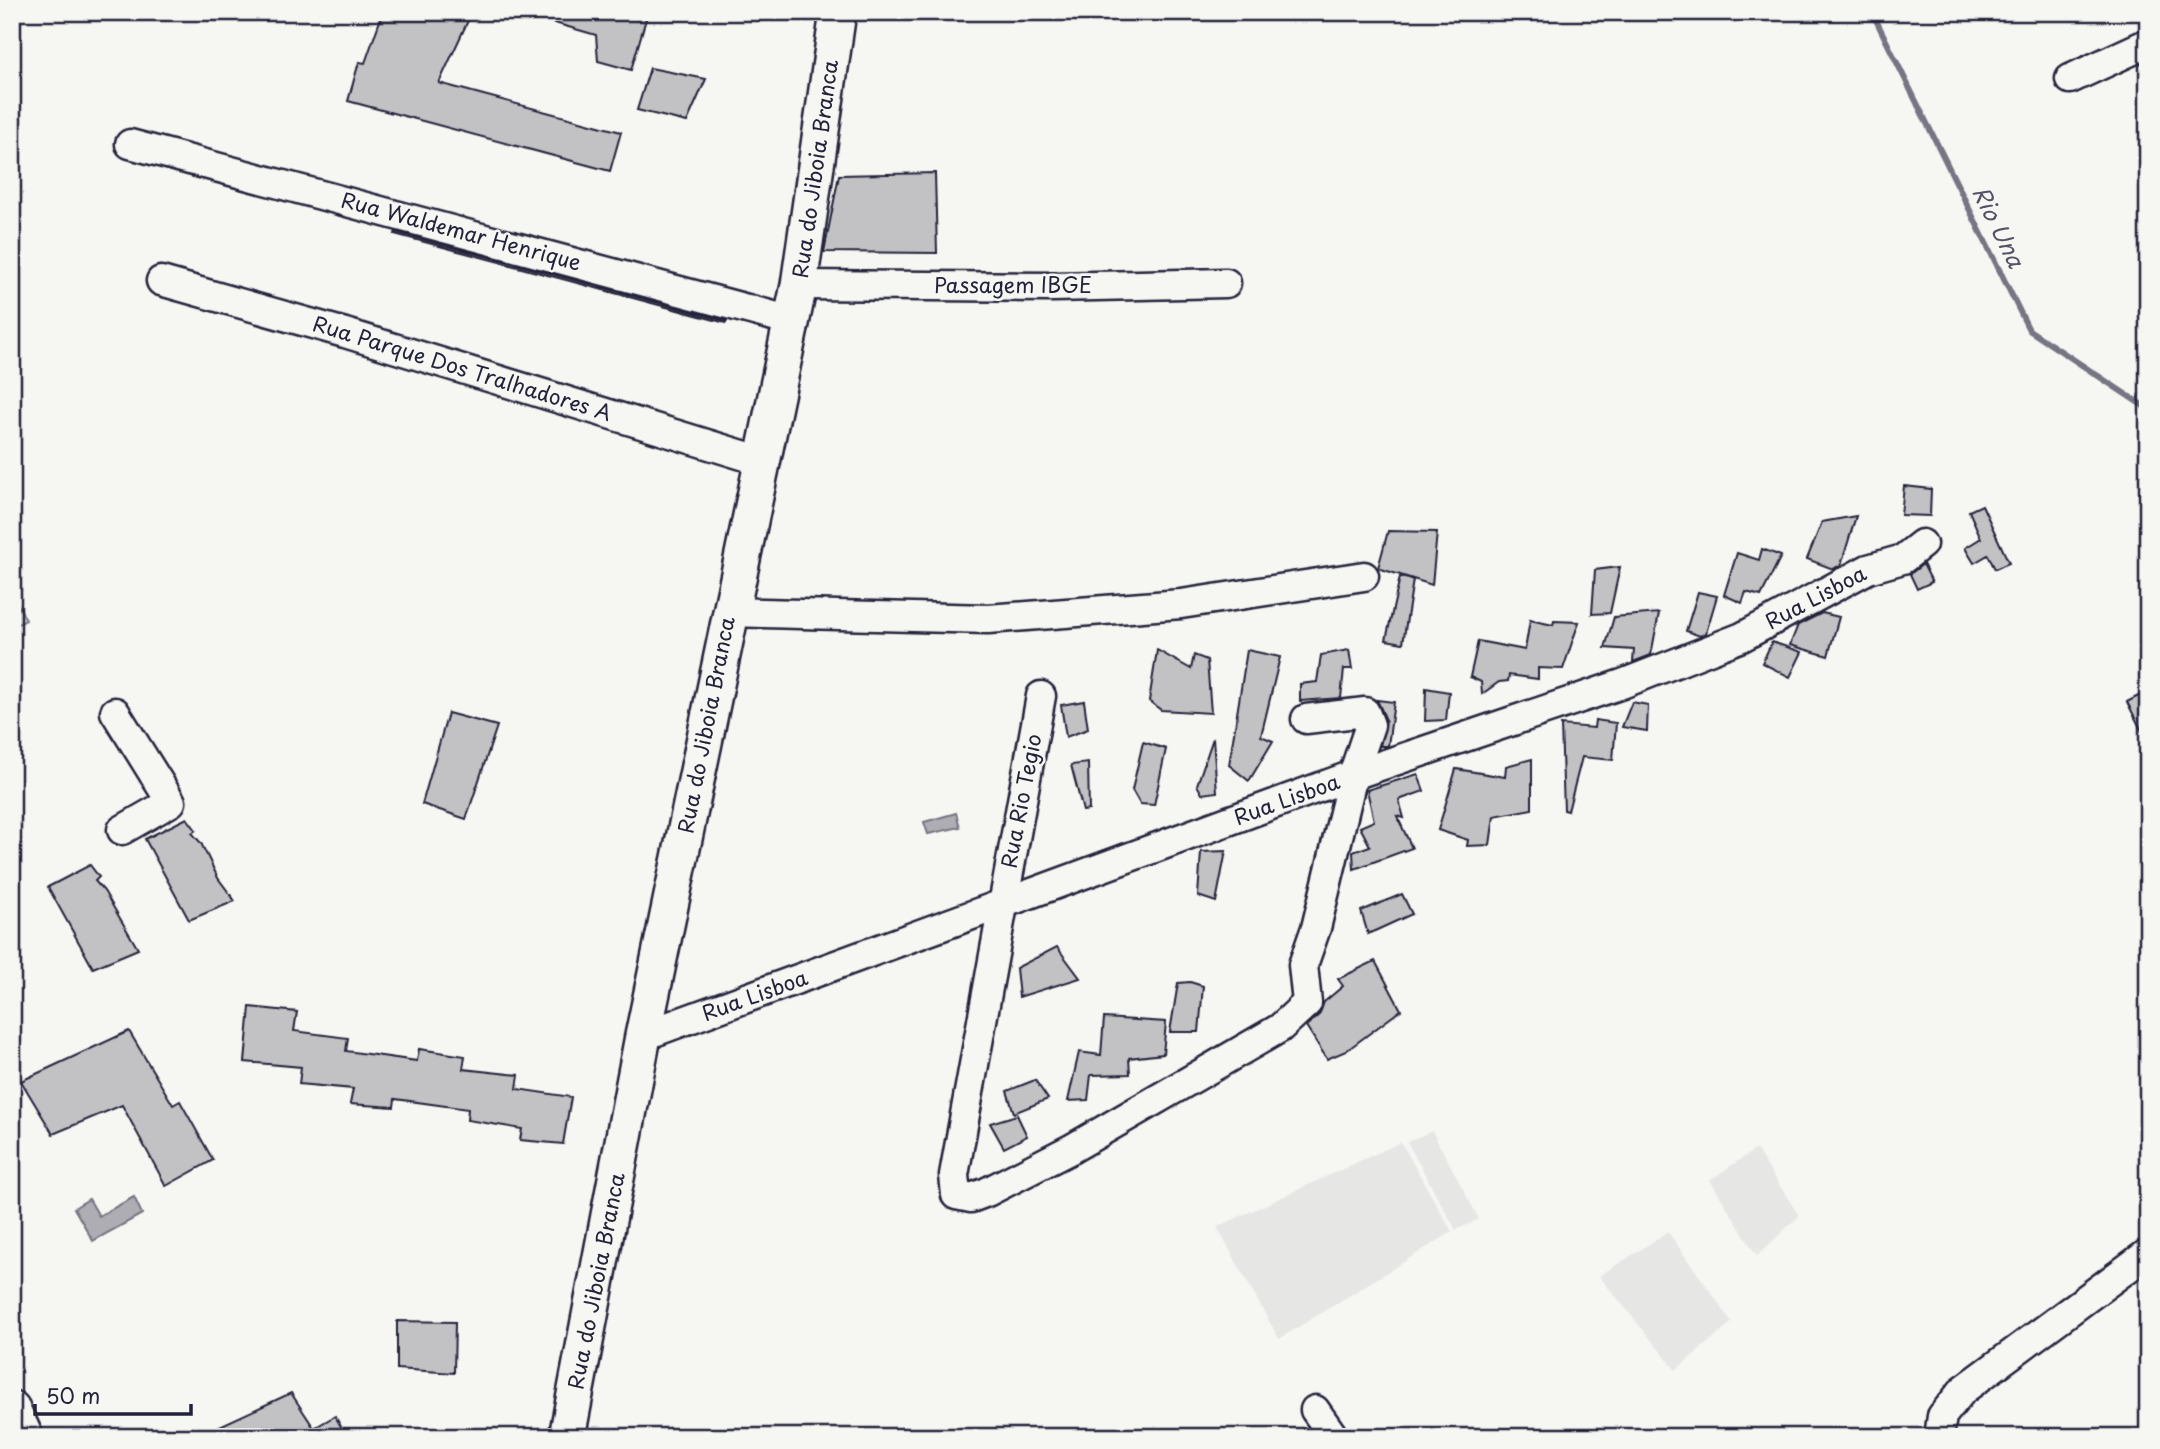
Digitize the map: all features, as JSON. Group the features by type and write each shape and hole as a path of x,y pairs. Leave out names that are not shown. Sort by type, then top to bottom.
{"main road":[{"name":"Rua do Jiboia Branca","path":"567,1437 643,1036 799,285 838,12"},
{"path":"12,1409 26,1437"}],"street":[{"path":"2070,79 2148,43"},
{"name":"Rua Waldemar Henrique","path":"130,144 792,321"},
{"name":"Rua Parque Dos Tralhadores A","path":"161,281 345,333 762,461"},
{"name":"Passagem IBGE","path":"799,285 1053,287 1226,283"},
{"name":"Rua Lisboa","path":"643,1036 1353,775 1622,684 1742,637 1868,569 1903,559 1922,544"},
{"path":"730,612 988,620 1181,604 1364,576"},
{"name":"Rua Rio Tegio","path":"1041,696 954,1175 956,1195 963,1198 987,1192 1071,1149 1280,1028 1307,1003 1303,965 1316,928 1353,775"},
{"path":"114,712 171,802 122,830"},
{"path":"1306,719 1353,712 1368,714 1370,725 1353,775"},
{"path":"1938,1437 1942,1416 1963,1390 2148,1253"},
{"path":"1315,1410 1334,1437"}],"shaded area":[{"path":"12,593 26,620 12,627"},
{"path":"956,813 960,827 928,834 924,822"},
{"path":"1432,1131 1479,1219 1456,1230 1407,1142"},
{"path":"1401,1142 1452,1232 1279,1339 1217,1227"},
{"path":"1756,1149 1799,1216 1757,1256 1710,1180"},
{"path":"134,1197 142,1214 93,1241 74,1208 89,1199 99,1216"},
{"path":"1668,1232 1732,1322 1676,1370 1599,1276"}],"building":[{"path":"383,12 472,12 439,83 621,132 610,171 348,101 359,62 365,63"},
{"path":"535,12 648,12 631,70 598,61 596,35 534,17"},
{"path":"650,68 706,79 687,122 637,110"},
{"path":"935,173 937,253 824,252 839,175"},
{"path":"396,232 727,321 726,323 395,234"},
{"path":"1904,486 1931,489 1930,516 1901,515"},
{"path":"1982,505 2009,563 1995,569 1988,555 1974,563 1965,548 1981,538 1969,511"},
{"path":"1856,516 1841,565 1833,569 1807,559 1822,522"},
{"path":"1388,531 1437,532 1432,585 1378,568"},
{"path":"1762,549 1781,556 1761,596 1746,592 1742,603 1724,595 1737,553 1759,560"},
{"path":"1923,564 1932,582 1917,589 1910,574"},
{"path":"1620,567 1610,613 1592,614 1595,570"},
{"path":"1400,577 1413,580 1403,643 1386,640"},
{"path":"1698,592 1717,596 1706,633 1700,636 1686,631"},
{"path":"1659,613 1651,655 1633,662 1634,650 1605,648 1614,617"},
{"path":"1822,613 1839,617 1828,656 1790,645 1798,625"},
{"path":"1530,620 1553,625 1554,621 1579,622 1563,669 1538,668 1538,679 1509,675 1508,681 1499,682 1482,694 1481,682 1470,677 1478,641 1525,650"},
{"path":"1772,642 1802,652 1790,677 1762,663"},
{"path":"1157,650 1191,669 1194,655 1207,660 1211,713 1161,710 1149,701"},
{"path":"1247,650 1280,657 1261,736 1273,741 1249,781 1229,765"},
{"path":"1349,650 1352,669 1344,669 1341,698 1300,701 1300,684 1317,682 1321,655"},
{"path":"1426,688 1449,692 1446,720 1425,721"},
{"path":"2148,691 2148,743 2127,702"},
{"path":"1377,700 1394,702 1388,746 1380,746 1386,720"},
{"path":"1084,701 1088,729 1066,737 1061,705"},
{"path":"1632,702 1648,705 1647,731 1622,727"},
{"path":"448,713 497,726 466,819 422,804"},
{"path":"1595,720 1616,723 1613,760 1582,757 1568,811 1564,810 1561,725 1594,728"},
{"path":"1213,738 1217,792 1202,794 1197,785"},
{"path":"1143,742 1166,749 1154,805 1140,804 1132,790"},
{"path":"1532,759 1532,809 1494,816 1490,845 1467,846 1468,840 1438,830 1456,769 1505,777 1506,766"},
{"path":"1088,763 1089,810 1083,811 1071,765"},
{"path":"1418,774 1424,791 1399,800 1404,818 1397,816 1412,848 1354,869 1353,852 1370,846 1360,827 1374,821 1367,790"},
{"path":"187,818 196,830 192,833 201,843 218,878 235,901 189,920 145,839"},
{"path":"1226,851 1216,902 1198,896 1201,852"},
{"path":"90,865 99,877 95,881 104,891 138,949 93,968 48,887"},
{"path":"1402,894 1412,914 1368,934 1361,911"},
{"path":"1057,947 1080,978 1019,997 1016,968"},
{"path":"1375,961 1401,1010 1346,1051 1327,1059 1306,1026 1319,1015 1324,1002 1343,986 1338,979"},
{"path":"1190,982 1203,986 1199,1032 1170,1032 1178,983"},
{"path":"250,1007 297,1012 294,1031 348,1038 346,1051 417,1061 419,1049 465,1056 463,1069 519,1075 517,1089 571,1097 563,1144 520,1140 522,1129 467,1120 468,1109 395,1099 394,1107 350,1104 353,1089 299,1084 301,1067 245,1062"},
{"path":"1104,1018 1166,1022 1163,1054 1129,1058 1130,1074 1091,1075 1088,1100 1068,1101 1079,1052 1101,1055"},
{"path":"129,1031 173,1105 180,1101 213,1160 166,1186 122,1105 53,1134 21,1081"},
{"path":"1035,1080 1048,1099 1014,1113 1007,1091"},
{"path":"1017,1115 1027,1136 1004,1148 990,1123"},
{"path":"397,1321 455,1322 454,1373 397,1369"},
{"path":"291,1393 314,1428 335,1416 347,1437 196,1437"}],"waterway":[{"name":"Rio Una","path":"1872,12 2029,330 2148,409"}]}
